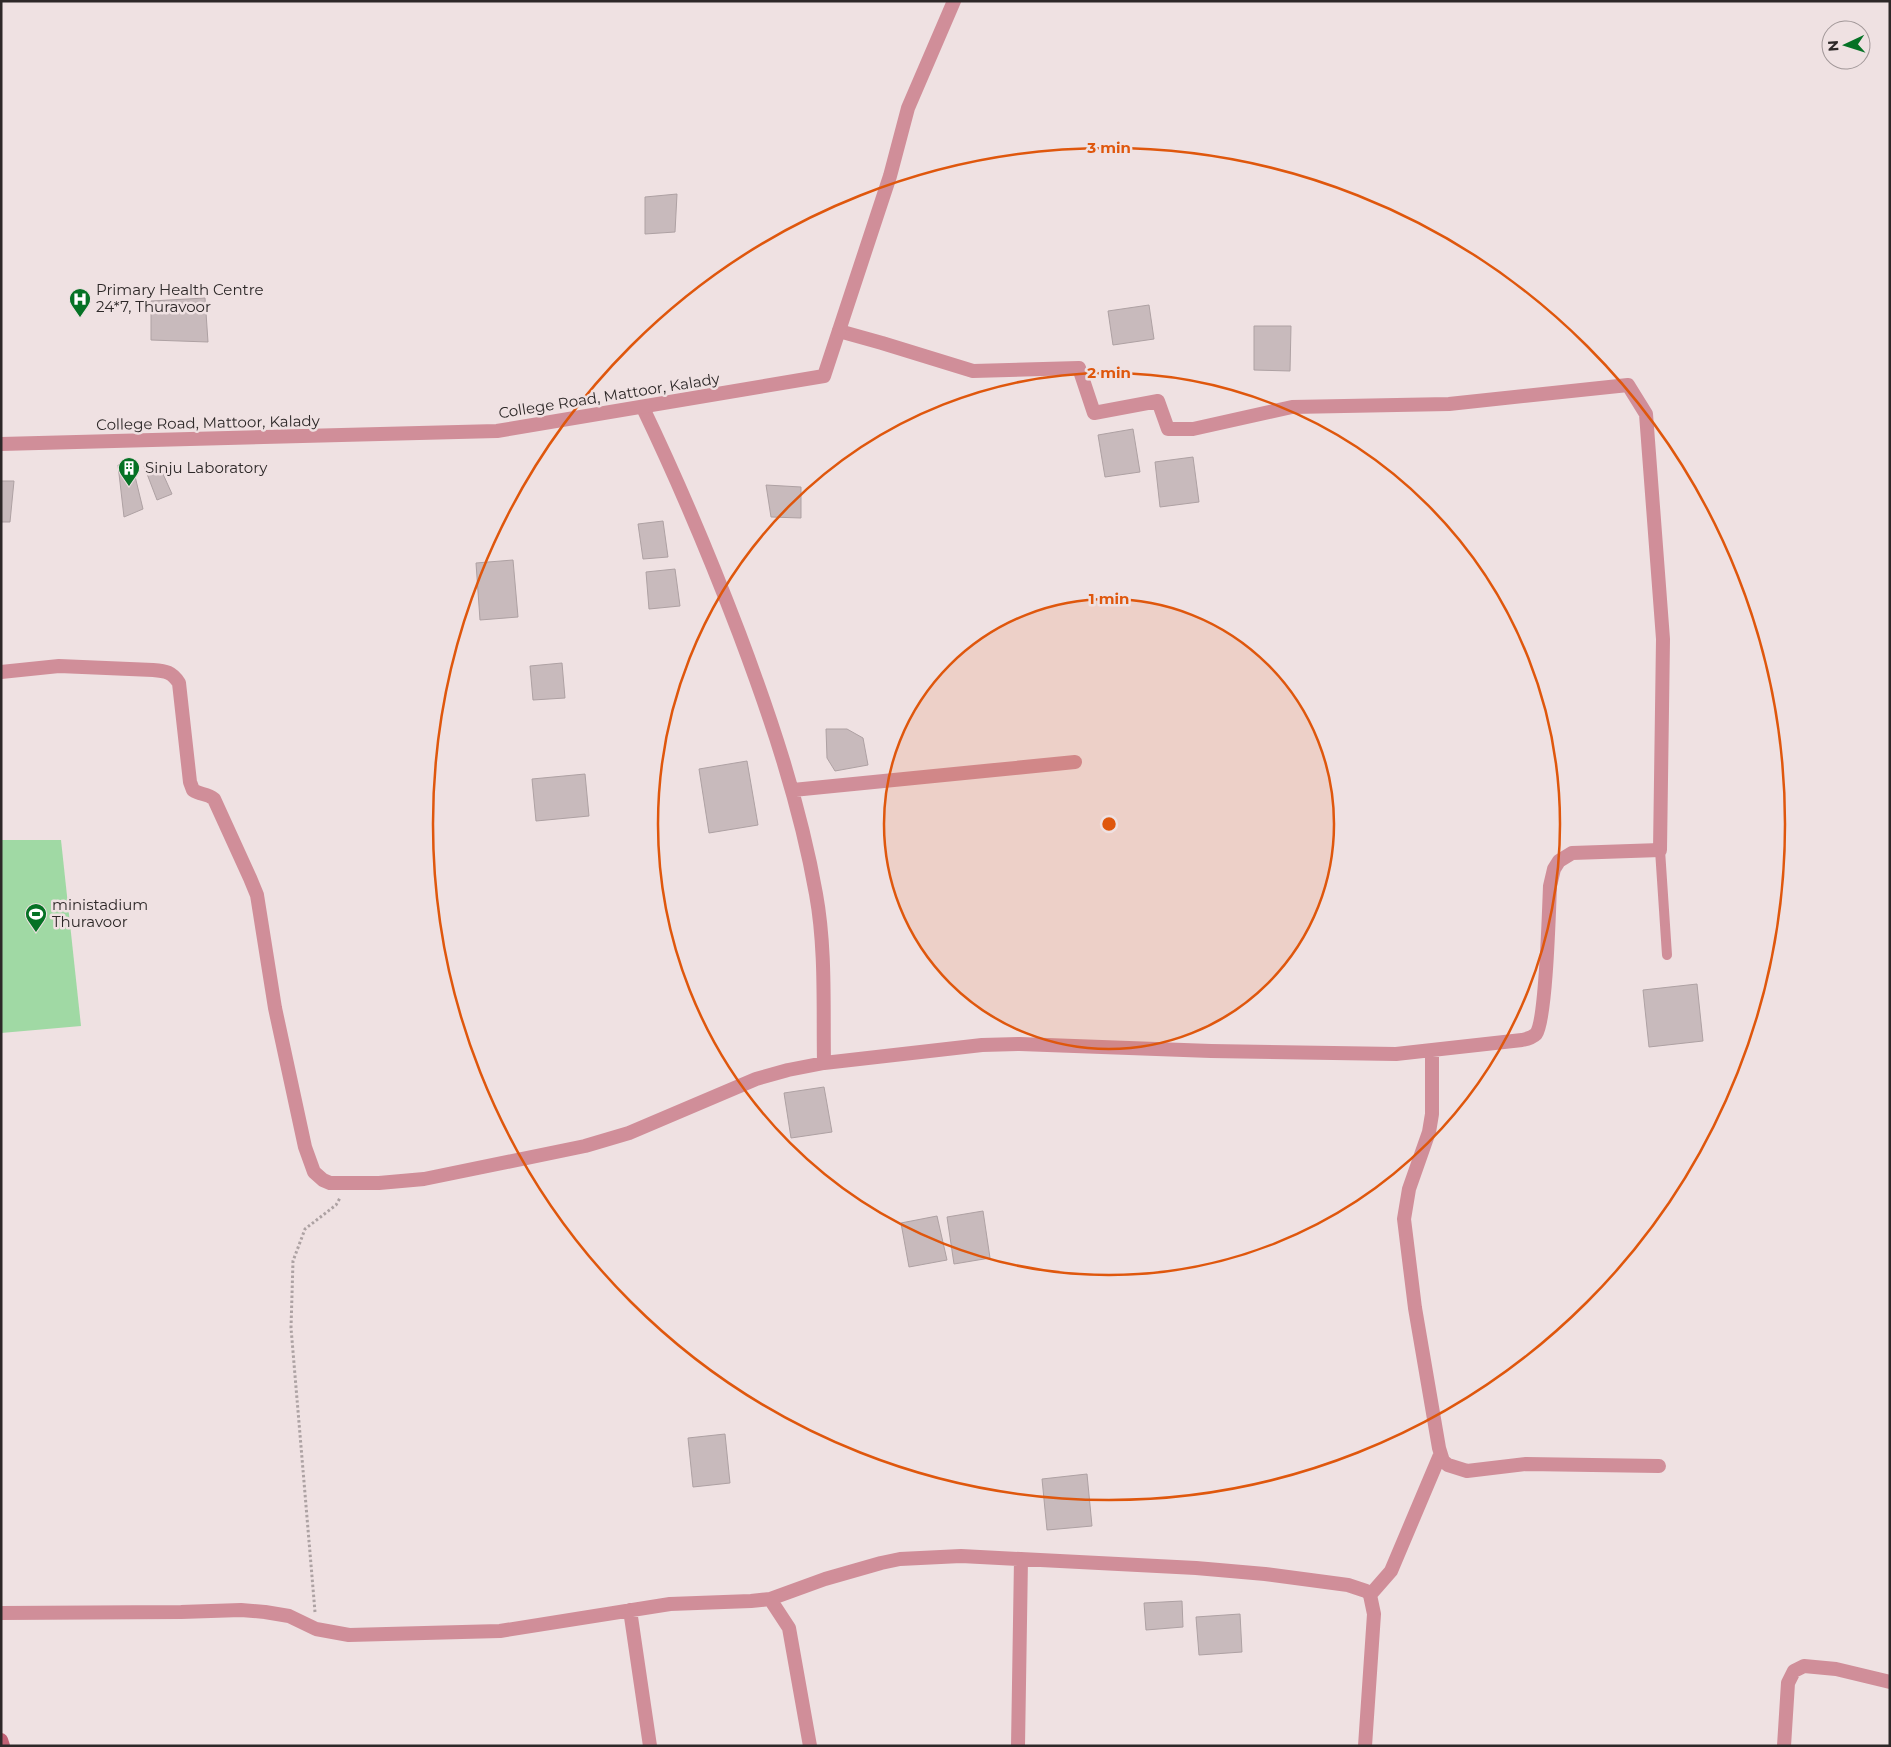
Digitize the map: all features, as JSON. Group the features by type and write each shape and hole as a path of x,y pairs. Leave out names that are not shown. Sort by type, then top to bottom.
{"street":[{"name":"College Road, Mattoor, Kalady","path":"1,444 497,431 643,408 824,376 890,176 908,108 950,2"},
{"path":"1,672 59,666 166,671 174,675 179,683 183,704 190,782 193,790 197,793 208,794 214,799 257,896 275,1008 305,1147 314,1172 330,1183 379,1183 424,1179 559,1152 629,1132 771,1074 824,1063 982,1045 1020,1044 1211,1051 1396,1054 1530,1039 1536,1034 1542,1014 1550,886 1554,870 1559,861 1572,853 1660,850 1663,639 1646,414 1628,385 1449,404 1292,407 1193,429 1168,429 1158,401 1094,413 1079,368 974,372 882,342 839,331"},
{"path":"643,408 673,471 724,594 768,710 793,790 816,894 824,997 824,1063"},
{"path":"793,790 1075,762"},
{"path":"1432,1050 1432,1114 1429,1132 1409,1189 1404,1219 1415,1308 1440,1455 1448,1465 1467,1470 1526,1464 1659,1466"},
{"path":"1370,1595 1391,1572 1440,1455"},
{"path":"1,1613 241,1610 289,1616 316,1629 349,1635 500,1631 670,1604 751,1601 770,1598 861,1568 900,1559 961,1556 1196,1568 1265,1574 1348,1585 1366,1591 1370,1595 1374,1614 1365,1746"},
{"path":"1018,1746 1021,1559"},
{"path":"770,1598 789,1628 810,1746"},
{"path":"630,1610 650,1746"},
{"path":"1784,1746 1788,1683 1794,1672 1804,1666 1836,1670 1890,1682"}],"lane":[{"path":"1660,850 1667,955"}],"path":[{"path":"316,1629 291,1328 293,1261 305,1229 336,1205 344,1191"}],"green space":[{"name":"ministadium Thuravoor","path":"1,840 61,840 81,1026 1,1033"}],"building":[{"path":"677,194 675,232 645,234 645,197"},
{"path":"205,298 208,342 151,340 151,301"},
{"path":"1149,305 1154,339 1113,345 1108,311"},
{"path":"1254,326 1291,326 1290,371 1254,370"},
{"path":"1133,429 1140,472 1105,477 1098,435"},
{"path":"1193,457 1199,502 1160,507 1155,462"},
{"name":"Sinju Laboratory","path":"132,464 143,509 124,517 118,465"},
{"path":"159,465 172,494 157,500 144,466"},
{"path":"1,481 14,481 10,522 1,522"},
{"path":"766,485 801,487 801,518 771,517"},
{"path":"663,521 668,557 643,559 638,524"},
{"path":"513,560 518,617 480,620 476,563"},
{"path":"675,569 680,606 649,609 646,572"},
{"path":"562,663 565,698 533,700 530,666"},
{"path":"826,729 847,729 863,738 868,765 835,771 827,758"},
{"path":"747,761 758,825 709,833 699,769"},
{"path":"585,774 589,816 536,821 532,779"},
{"path":"1697,984 1703,1041 1649,1047 1643,990"},
{"path":"824,1087 832,1132 791,1138 784,1093"},
{"path":"983,1211 990,1258 954,1264 947,1217"},
{"path":"937,1216 947,1260 909,1267 901,1223"},
{"path":"725,1434 730,1483 693,1487 688,1438"},
{"path":"1087,1474 1092,1526 1047,1530 1042,1479"},
{"path":"1182,1601 1183,1627 1146,1630 1144,1603"},
{"path":"1240,1614 1242,1652 1199,1655 1196,1617"}],"place":[{"name":"Primary Health Centre 24*7, Thuravoor","path":"80,318"},
{"name":"Sinju Laboratory","path":"129,487"},
{"name":"ministadium Thuravoor","path":"36,933"}]}
